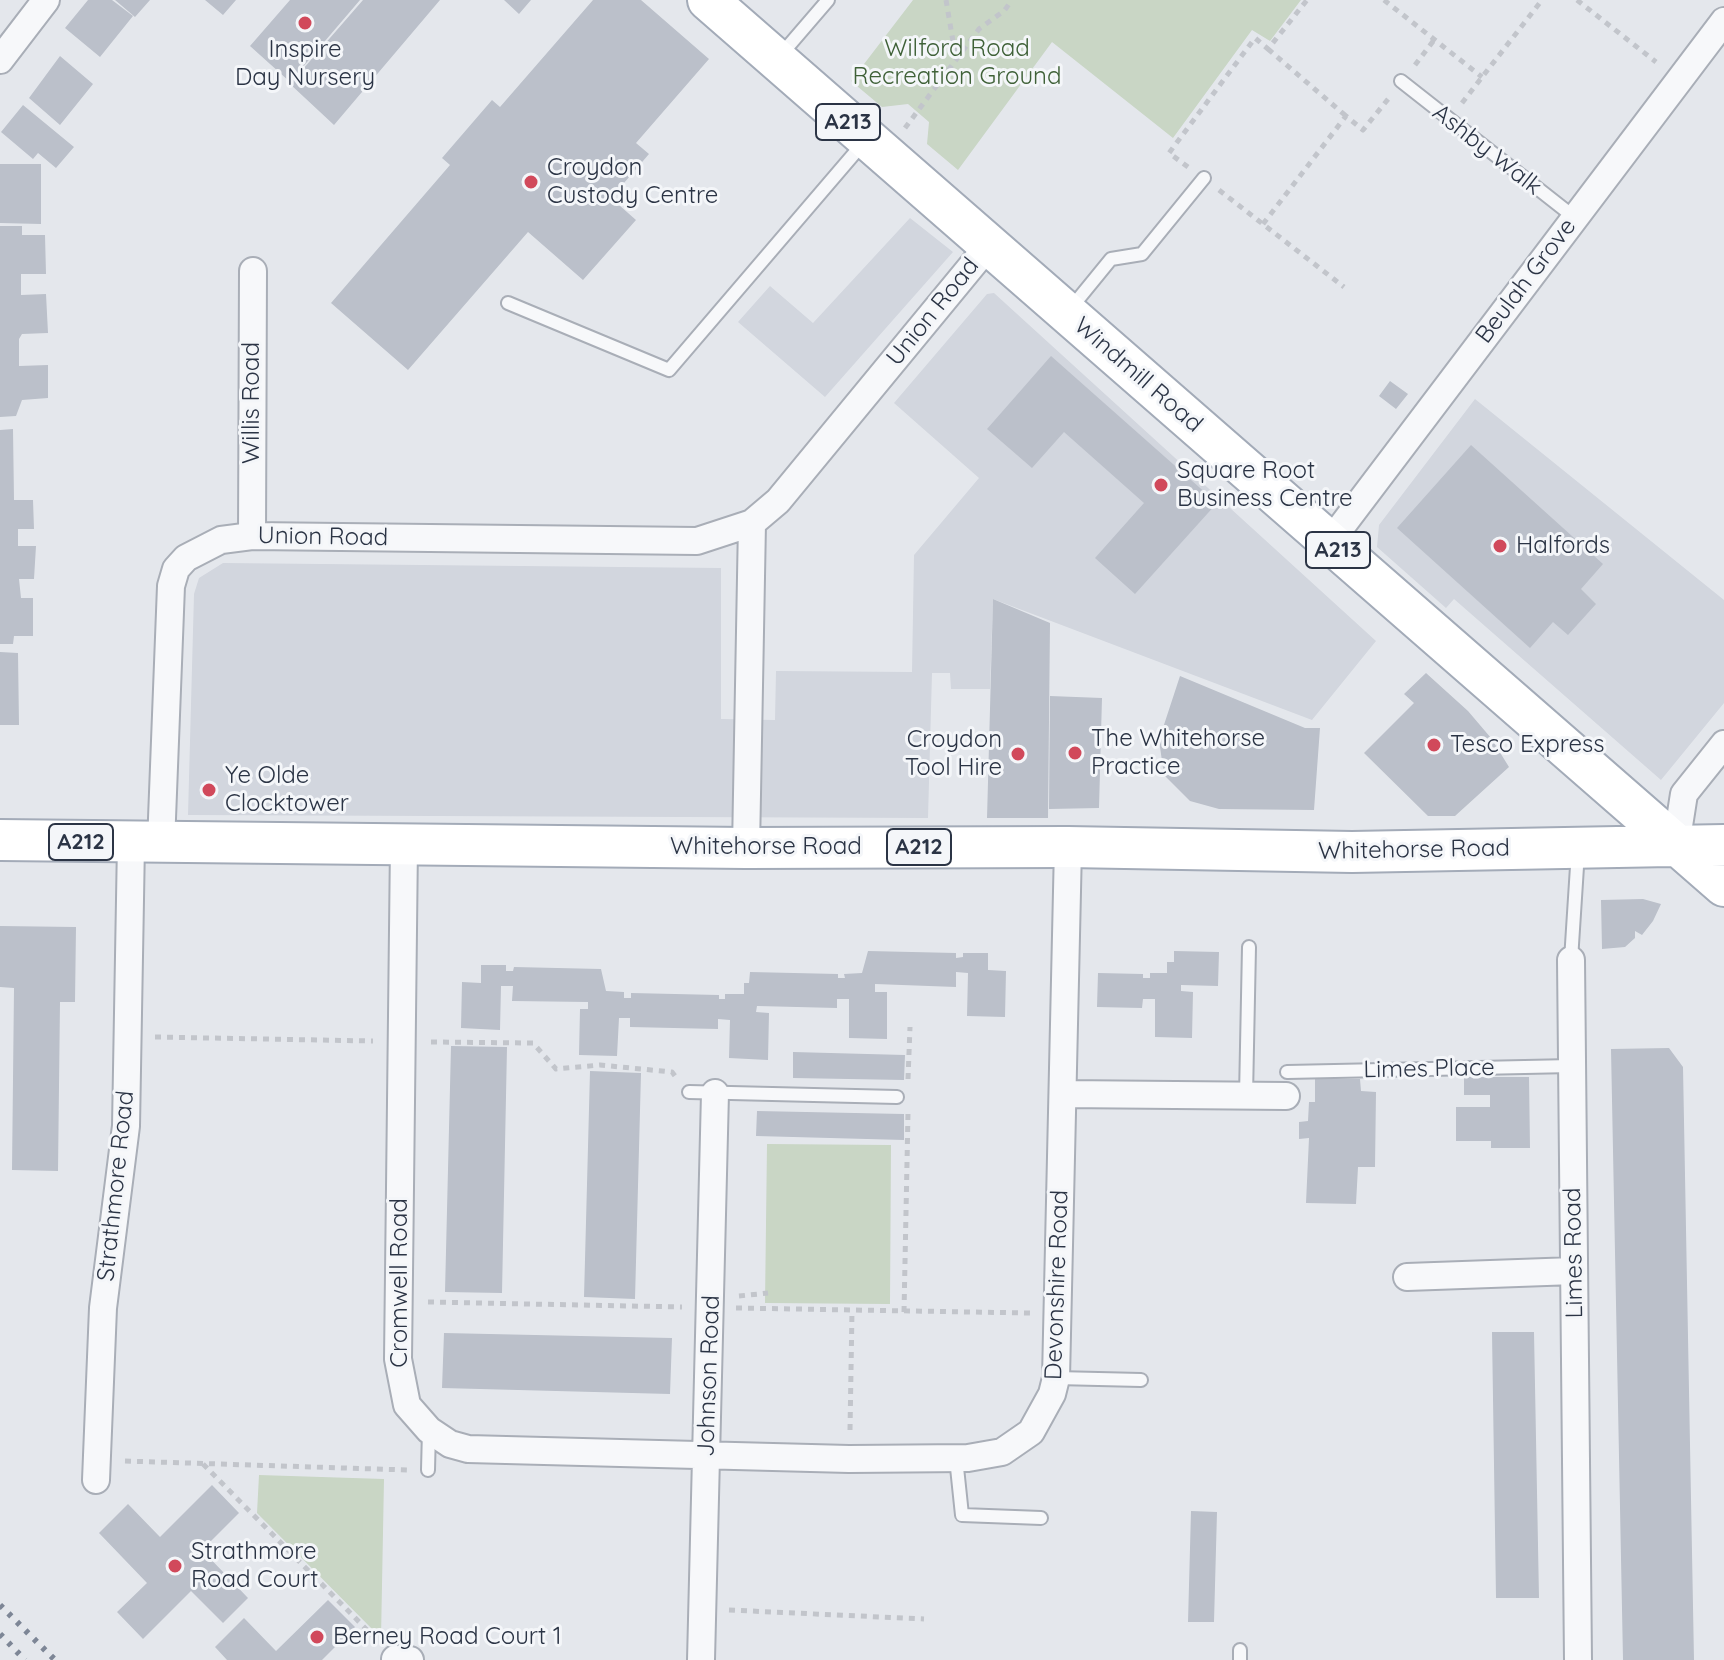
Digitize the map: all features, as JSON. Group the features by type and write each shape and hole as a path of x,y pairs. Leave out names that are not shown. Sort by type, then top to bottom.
{"main road":[{"name":"Windmill Road","path":"708,0 1676,845"},
{"name":"Whitehorse Road","path":"0,840 1368,852 1724,845"},
{"name":"A213","path":"1676,845 1724,886"}],"street":[{"path":"0,60 46,0"},
{"name":"Beulah Grove","path":"1329,543 1724,21"},
{"name":"Union Road","path":"146,843 171,586 176,569 196,551 221,540 252,536 697,541 752,523 778,501 989,245"},
{"name":"Willis Road","path":"252,536 253,271"},
{"path":"746,848 752,523"},
{"path":"1676,845 1684,794 1724,744"},
{"name":"Strathmore Road","path":"96,1470 103,1308 123,1161 129,1037 146,843"},
{"name":"Cromwell Road","path":"404,844 398,1376 407,1405 429,1430 450,1444 468,1449 706,1456"},
{"name":"Devonshire Road","path":"706,1456 956,1458 1002,1452 1027,1436 1043,1416 1056,1378 1068,847"},
{"name":"Limes Road","path":"1571,960 1578,1660"},
{"path":"1064,1094 1246,1096 1286,1084"},
{"name":"Johnson Road","path":"701,1660 711,1307 702,1092"},
{"path":"1407,1277 1574,1271"}],"lane":[{"path":"777,60 828,0"},
{"name":"Ashby Walk","path":"1401,81 1574,217"},
{"path":"508,303 669,370 875,146"},
{"path":"1067,313 1111,259 1142,254 1204,178"},
{"name":"Limes Road","path":"1571,960 1579,847"},
{"path":"1246,1096 1249,947"},
{"name":"Limes Place","path":"1286,1084 1572,1066"},
{"path":"702,1092 902,1100"},
{"path":"1056,1378 1141,1380"},
{"path":"428,1470 429,1430"},
{"path":"956,1458 962,1515 1041,1518"}],"path":[{"path":"946,0 956,60"},
{"path":"875,146 919,113 979,29 1004,11 1012,0"},
{"path":"1268,49 1307,0"},
{"path":"1384,0 1482,77"},
{"path":"1449,120 1542,0"},
{"path":"1577,0 1679,80"},
{"path":"1169,153 1255,38 1363,130 1434,40"},
{"path":"1344,287 1263,224 1346,116"},
{"path":"908,1088 910,1027"},
{"path":"129,1037 533,1043 556,1069 600,1065 672,1072 702,1092"},
{"path":"902,1100 904,1312"},
{"path":"749,1294 768,1293"},
{"path":"399,1301 1058,1314"},
{"path":"849,1459 852,1311"},
{"path":"96,1470 202,1463 428,1470"},
{"path":"202,1463 402,1659"},
{"path":"702,1609 924,1619"}],"shaded area":[{"path":"910,218 953,252 825,397 738,322 770,286 813,323"},
{"path":"994,293 1376,641 1312,720 993,599 990,689 951,689 950,673 932,673 928,818 188,815 194,594 199,578 223,563 721,568 721,719 775,720 776,671 912,672 914,555 979,478 894,403 987,294"},
{"path":"1475,399 1724,600 1724,703 1661,780 1454,599 1446,608 1377,547 1379,525"}],"green space":[{"name":"Wilford Road Recreation Ground","path":"913,0 1301,0 1270,41 1252,30 1173,138 1052,42 958,170 927,144 929,122 908,104 882,107 851,81"},
{"path":"767,1144 891,1145 890,1304 765,1303"},
{"path":"259,1475 384,1479 381,1638 257,1513"}],"building":[{"path":"88,0 112,0 133,16 100,57 65,28"},
{"path":"115,0 150,0 135,17"},
{"path":"205,0 236,0 223,15"},
{"name":"Inspire Day Nursery","path":"290,0 360,0 290,82 250,46"},
{"path":"363,0 440,0 334,125 290,84"},
{"path":"504,0 531,0 519,14"},
{"name":"Croydon Custody Centre","path":"593,0 641,0 709,59 636,143 649,154 611,198 636,220 583,280 528,232 408,370 331,303 450,165 442,158 492,100 500,107"},
{"path":"60,56 93,84 60,125 29,98"},
{"path":"23,105 74,147 56,168 38,153 33,159 1,132"},
{"path":"0,164 41,164 41,224 0,223"},
{"path":"0,226 22,226 22,235 45,235 46,274 21,274 21,295 46,294 48,333 22,334 19,339 19,366 48,365 48,398 22,400 16,416 0,417"},
{"name":"Square Root Business Centre","path":"1051,356 1217,503 1135,594 1095,558 1144,503 1064,432 1032,468 987,429"},
{"path":"1390,381 1408,394 1396,409 1379,396"},
{"path":"13,429 14,500 33,500 34,529 18,529 18,546 36,546 34,579 19,579 21,598 33,598 33,636 14,636 13,644 0,644 0,430"},
{"name":"Halfords","path":"1471,445 1603,564 1581,589 1596,604 1568,635 1553,622 1530,648 1397,528"},
{"name":"Croydon Tool Hire","path":"993,599 1050,623 1048,818 987,818"},
{"path":"0,652 18,653 19,725 0,725"},
{"name":"Tesco Express","path":"1426,673 1468,711 1491,738 1509,767 1455,816 1428,816 1364,753 1414,703 1404,694"},
{"path":"1180,676 1305,728 1320,728 1314,810 1219,809 1190,801 1164,775 1159,740"},
{"name":"The Whitehorse Practice","path":"1050,696 1102,698 1099,808 1049,809"},
{"path":"1643,899 1661,904 1642,935 1635,931 1635,938 1625,947 1602,949 1601,900"},
{"path":"0,926 76,927 75,1002 60,1002 58,1171 12,1170 14,988 0,987"},
{"path":"868,951 956,953 956,958 963,957 963,953 988,953 988,970 1006,971 1005,1017 967,1016 968,973 956,972 956,987 875,984 875,992 887,992 887,1039 849,1038 849,999 837,999 837,1008 757,1006 756,1012 769,1013 768,1060 729,1058 730,1020 718,1019 718,1029 630,1027 630,1018 619,1018 617,1056 579,1055 580,1009 588,1009 588,1002 512,1001 513,986 501,986 500,1030 461,1028 462,982 481,983 481,965 506,965 506,971 513,971 514,967 601,969 606,991 624,992 624,998 631,998 631,993 719,995 719,999 725,999 725,994 744,994 744,983 749,983 750,972 838,974 838,978 845,978 844,974 862,973"},
{"path":"1174,951 1219,952 1218,986 1181,985 1181,991 1193,992 1192,1038 1155,1037 1155,999 1143,999 1142,1008 1097,1007 1098,973 1143,974 1143,978 1150,978 1150,973 1167,973 1167,962 1174,962"},
{"path":"451,1046 507,1047 502,1293 445,1292"},
{"path":"1669,1048 1683,1067 1694,1660 1623,1660 1611,1049"},
{"path":"793,1052 905,1055 904,1080 793,1078"},
{"path":"590,1071 641,1073 635,1299 584,1297"},
{"path":"1464,1077 1529,1077 1530,1148 1491,1148 1491,1141 1456,1141 1456,1107 1490,1107 1490,1095 1464,1095"},
{"path":"1315,1079 1360,1079 1361,1091 1376,1092 1375,1167 1358,1167 1356,1204 1306,1203 1309,1138 1299,1139 1299,1122 1308,1121 1309,1102 1315,1102"},
{"path":"757,1111 904,1114 904,1140 756,1136"},
{"path":"1492,1332 1534,1332 1539,1598 1496,1598"},
{"path":"444,1333 672,1338 670,1394 442,1388"},
{"name":"Strathmore Road Court","path":"212,1485 239,1513 202,1550 248,1598 223,1623 191,1591 143,1639 117,1612 147,1583 99,1533 128,1504 160,1537"},
{"path":"1191,1511 1217,1512 1214,1622 1188,1622"},
{"name":"Berney Road Court 1","path":"328,1600 355,1627 322,1660 227,1660 215,1647 244,1618 276,1651"}],"railway":[{"path":"0,1605 55,1660"},
{"path":"0,1634 25,1660"}],"place":[{"name":"Inspire Day Nursery","path":"305,23"},
{"name":"Croydon Custody Centre","path":"531,182"},
{"name":"Square Root Business Centre","path":"1161,485"},
{"name":"Halfords","path":"1500,546"},
{"name":"Tesco Express","path":"1434,745"},
{"name":"The Whitehorse Practice","path":"1075,753"},
{"name":"Croydon Tool Hire","path":"1018,754"},
{"name":"Ye Olde Clocktower","path":"209,790"},
{"name":"Strathmore Road Court","path":"175,1566"},
{"name":"Berney Road Court 1","path":"317,1637"}]}
